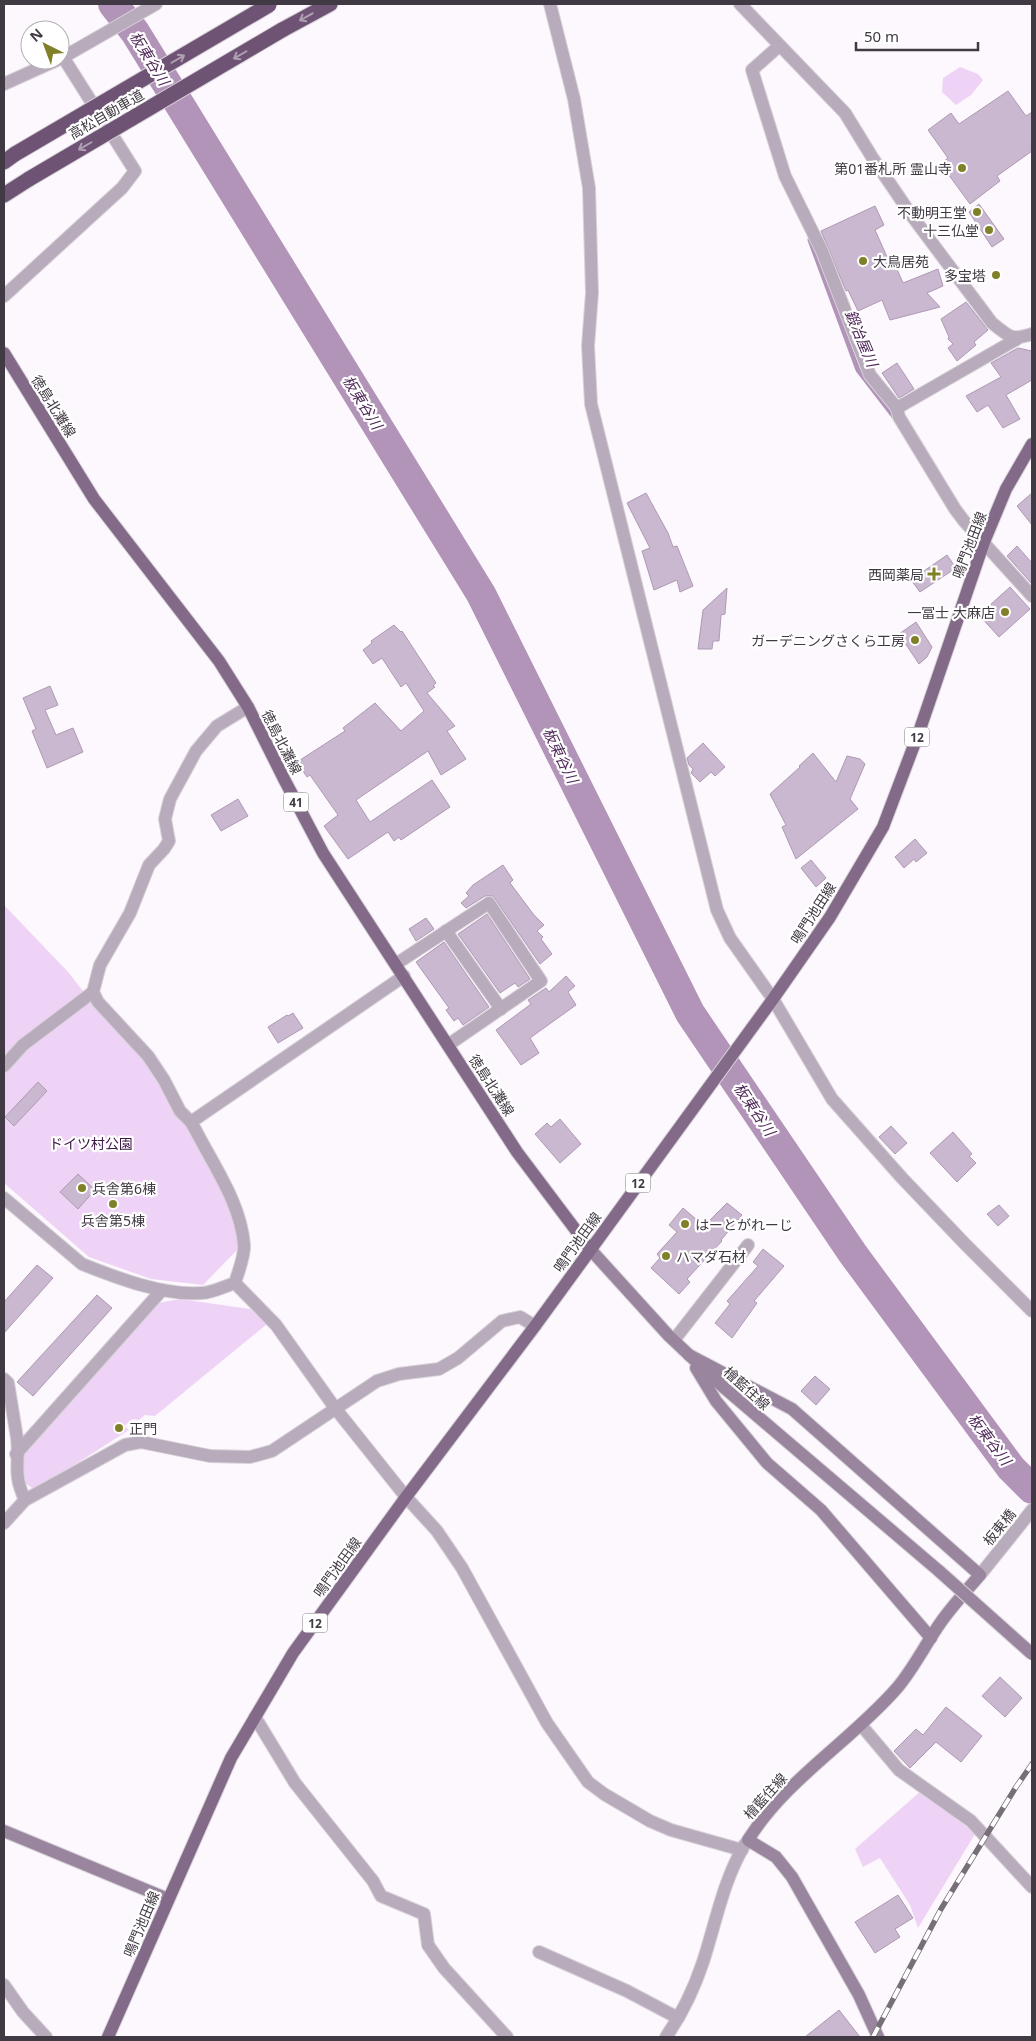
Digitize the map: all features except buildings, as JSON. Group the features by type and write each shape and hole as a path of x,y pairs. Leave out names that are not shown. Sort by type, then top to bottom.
{"highway":[{"name":"高松自動車道","path":"9,158 270,4"},
{"name":"高松自動車道","path":"4,195 29,178 282,30 330,4"}],"main road":[{"name":"徳島北灘線","path":"4,353 94,499 219,660 248,707 323,853 517,1152 590,1249"},
{"name":"鳴門池田線","path":"108,2037 231,1758 293,1653 406,1497 535,1326 773,999 830,917 883,827 919,732 984,542 1006,489 1032,444"},
{"name":"檜藍住線","path":"590,1249 689,1355 772,1431 939,1571 1032,1654"},
{"path":"689,1355 792,1409 980,1575"},
{"path":"689,1355 716,1401 767,1463 822,1510 931,1638"},
{"name":"檜藍住線","path":"878,2037 859,1995 792,1877 776,1857 745,1845 762,1819 788,1791 861,1725 898,1687 942,1621 980,1575"},
{"path":"4,1831 168,1899"}],"street":[{"path":"70,52 156,4"},
{"path":"550,4 574,99 589,188 592,293 588,346 591,404 716,910 730,938 773,999 832,1099 934,1212 1032,1311"},
{"path":"740,4 845,113 912,216 992,323 1017,339"},
{"path":"779,46 752,70 764,114 785,176 822,251 870,375 897,408 899,417 955,509 1032,596"},
{"path":"4,296 122,188 135,171 70,69"},
{"path":"4,84 34,70"},
{"path":"897,408 1017,339 1032,334"},
{"path":"235,1283 245,1247 238,1216 231,1198 191,1122 180,1110 164,1080 148,1056 98,1002 94,992 100,965 130,914 149,864 164,849 169,840 165,819 170,799 196,751 217,726 248,707"},
{"path":"396,964 489,903 541,981 448,1045"},
{"path":"446,931 501,1009"},
{"path":"191,1122 404,976"},
{"path":"4,1066 23,1044 94,992"},
{"path":"4,1198 82,1264 162,1290 203,1293 235,1283"},
{"path":"674,1340 748,1245"},
{"path":"235,1283 276,1325 335,1408 406,1497 436,1531 462,1568 547,1723 588,1782 604,1794 650,1821 671,1830 745,1845 726,1884 703,1962 691,1993 666,2037"},
{"path":"16,1454 162,1290"},
{"path":"4,1523 25,1500 125,1445 141,1442 210,1456 250,1457 272,1452 377,1381 400,1374 439,1369 458,1358 502,1321 520,1317 535,1326"},
{"path":"4,1378 8,1383 17,1441 18,1485 25,1500"},
{"name":"板東橋","path":"980,1575 1032,1510"},
{"path":"255,1717 295,1783 373,1881 381,1896 424,1914 428,1945 444,1968 506,2037"},
{"path":"861,1725 899,1770 971,1821 1031,1882"},
{"path":"539,1952 627,1991 678,2018"},
{"path":"4,1985 23,2012 46,2037"}],"green space":[{"path":"960,67 978,74 983,80 971,95 956,105 942,92 943,78"},
{"name":"ドイツ村公園","path":"4,905 69,973 95,1007 143,1060 189,1128 221,1185 234,1215 240,1247 203,1285 151,1279 89,1257 4,1183"},
{"path":"180,1299 250,1309 267,1324 155,1416 145,1415 139,1420 133,1419 124,1426 129,1430 35,1490 22,1481 21,1458 158,1303"},
{"path":"922,1790 975,1834 918,1928 910,1905 880,1858 863,1867 855,1849"}],"waterway":[{"name":"板東谷川","path":"113,4 135,32 481,594 690,1013 853,1254 1011,1468 1032,1489"},
{"name":"鍛冶屋川","path":"810,240 858,370 895,418"}],"railway":[{"path":"873,2037 941,1909 1032,1764"}],"place":[{"name":"第01番札所 霊山寺","path":"962,168"},
{"name":"不動明王堂","path":"977,212"},
{"name":"十三仏堂","path":"989,230"},
{"name":"大鳥居苑","path":"863,261"},
{"name":"多宝塔","path":"996,275"},
{"name":"西岡薬局","path":"934,574"},
{"name":"一冨士 大麻店","path":"1005,612"},
{"name":"ガーデニングさくら工房","path":"915,640"},
{"name":"兵舎第6棟","path":"82,1188"},
{"name":"兵舎第5棟","path":"113,1204"},
{"name":"はーとがれーじ","path":"685,1224"},
{"name":"ハマダ石材","path":"666,1256"},
{"name":"正門","path":"119,1428"}]}
